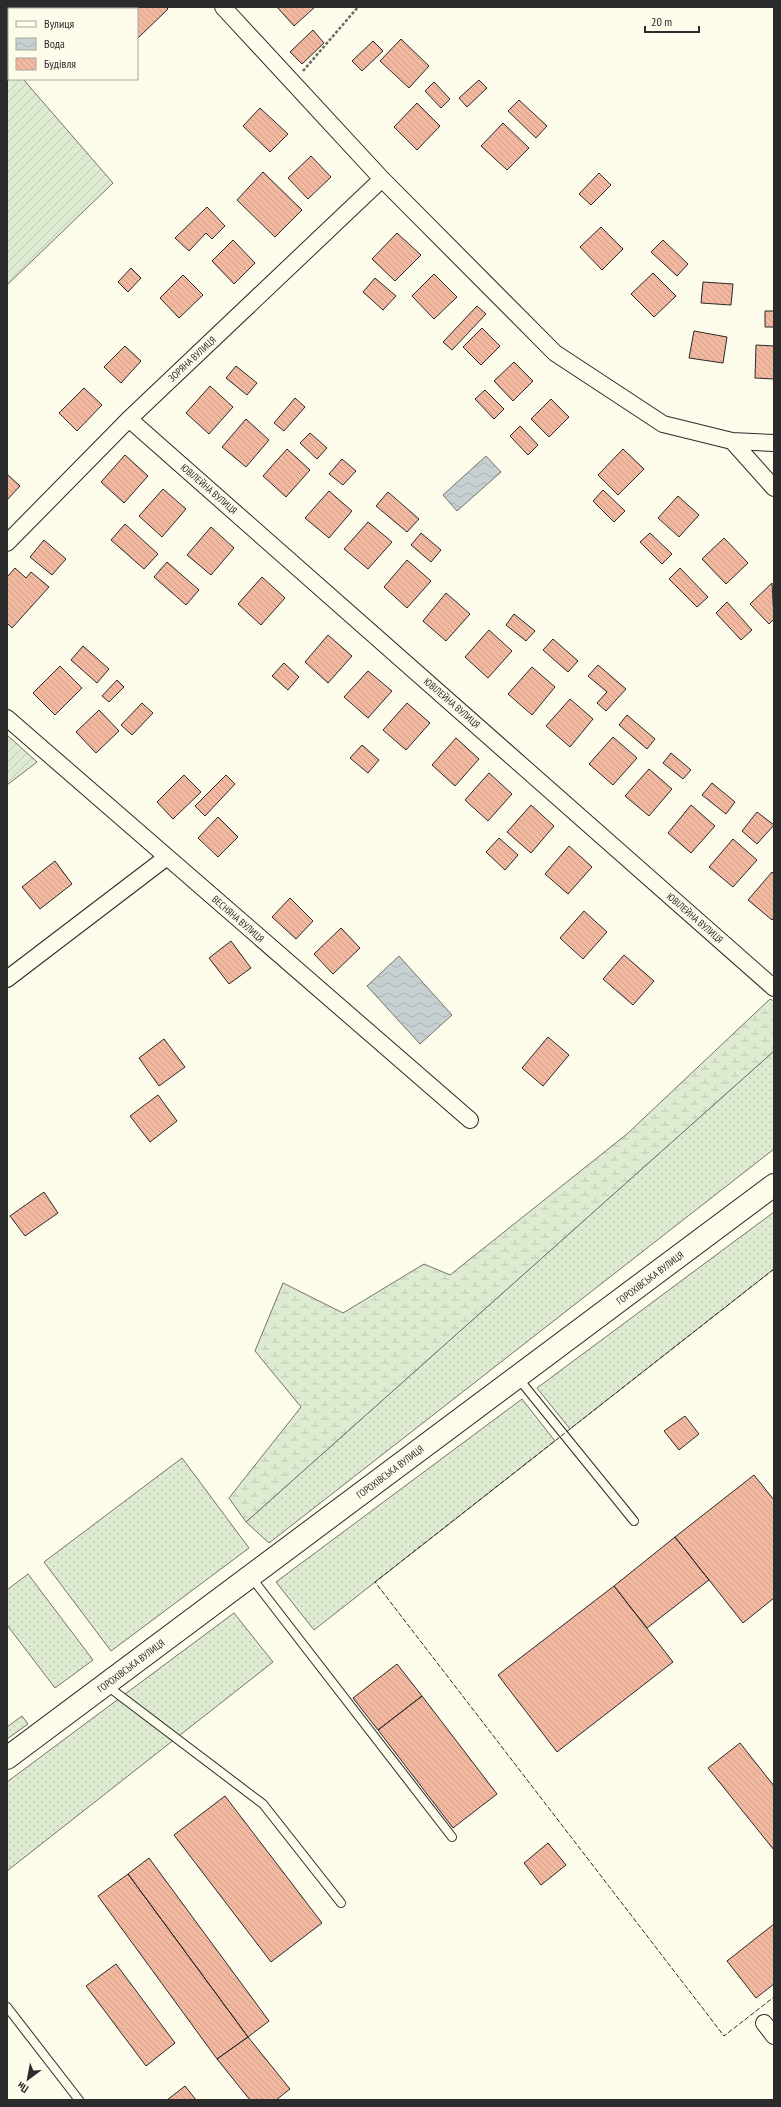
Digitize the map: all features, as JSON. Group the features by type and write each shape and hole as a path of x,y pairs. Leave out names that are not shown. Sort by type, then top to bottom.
{"main road":[{"name":"ГОРОХІВСЬКА ВУЛИЦЯ","path":"7,1758 774,1185"}],"street":[{"path":"223,7 382,180 555,353 663,424 732,441 774,443"},
{"name":"ЗОРЯНА ВУЛИЦЯ","path":"7,543 129,419 382,180"},
{"name":"ЮВІЛЕЙНА ВУЛИЦЯ","path":"129,419 774,988"},
{"path":"732,441 774,488"},
{"name":"ВЕСНЯНА ВУЛИЦЯ","path":"7,718 470,1120"},
{"path":"7,979 167,857"},
{"path":"764,2023 774,2036"}],"lane":[{"path":"517,1377 634,1521"},
{"path":"250,1577 452,1837"},
{"path":"106,1685 263,1804 340,1903"},
{"path":"7,2007 79,2100"}],"path":[{"path":"293,83 358,7"}],"green space":[{"path":"7,61 8,80 24,80 113,183 7,285"},
{"path":"7,735 37,762 7,785"},
{"path":"770,999 774,1001 774,1051 246,1522 229,1498 301,1407 255,1351 283,1283 343,1313 424,1264 450,1275 627,1134"},
{"path":"774,1051 774,1149 269,1543 246,1522"},
{"path":"774,1212 774,1269 570,1429 537,1388"},
{"path":"522,1399 555,1441 314,1630 276,1582"},
{"path":"182,1458 249,1548 111,1651 44,1562"},
{"path":"28,1574 93,1660 55,1688 7,1625 7,1590"},
{"path":"234,1613 273,1662 7,1871 7,1782"},
{"path":"22,1716 28,1724 7,1739 7,1727"}],"water":[{"path":"486,456 501,472 457,511 443,495"},
{"path":"399,956 452,1015 420,1044 367,986"}],"building":[{"path":"129,7 166,7 168,9 138,38 138,8"},
{"path":"277,7 315,7 294,26"},
{"path":"313,30 324,43 302,64 290,52"},
{"path":"401,39 429,66 409,88 380,61"},
{"path":"373,41 383,51 362,71 352,61"},
{"path":"479,80 487,88 467,107 459,98"},
{"path":"434,82 450,99 441,108 425,91"},
{"path":"519,100 547,126 536,138 508,111"},
{"path":"417,103 440,126 417,150 394,127"},
{"path":"260,108 288,134 270,152 243,126"},
{"path":"503,123 529,148 507,170 481,146"},
{"path":"311,156 331,177 308,199 288,178"},
{"path":"263,172 302,210 275,237 237,200"},
{"path":"599,173 611,185 591,205 579,194"},
{"path":"207,207 225,226 212,239 206,233 189,251 175,238"},
{"path":"601,227 623,249 602,270 580,247"},
{"path":"397,233 421,255 395,281 372,259"},
{"path":"233,240 255,263 234,284 212,261"},
{"path":"663,240 688,264 677,276 651,252"},
{"path":"131,268 141,278 128,292 118,282"},
{"path":"653,273 676,296 654,317 631,294"},
{"path":"434,274 457,297 434,319 412,296"},
{"path":"183,275 203,295 179,318 160,298"},
{"path":"375,278 396,296 383,310 363,292"},
{"path":"703,282 733,284 731,305 701,303"},
{"path":"477,306 486,314 452,350 443,342"},
{"path":"765,311 774,311 774,327 765,327"},
{"path":"482,328 500,346 481,365 463,347"},
{"path":"694,331 727,337 723,363 689,358"},
{"path":"756,345 774,346 774,379 755,378"},
{"path":"125,346 141,361 121,383 104,367"},
{"path":"514,362 533,381 513,401 494,381"},
{"path":"236,366 257,383 247,395 226,378"},
{"path":"210,386 233,407 209,434 186,413"},
{"path":"84,388 102,405 77,431 59,413"},
{"path":"485,390 504,409 494,419 475,399"},
{"path":"295,398 305,407 284,431 274,423"},
{"path":"551,399 569,417 549,437 531,419"},
{"path":"246,419 269,440 246,467 222,447"},
{"path":"520,426 538,445 528,455 510,436"},
{"path":"310,433 327,448 317,459 300,443"},
{"path":"287,449 310,470 286,497 263,476"},
{"path":"623,449 644,469 618,495 598,475"},
{"path":"125,455 148,476 124,503 101,482"},
{"path":"342,459 356,471 343,485 329,474"},
{"path":"7,474 20,486 7,500"},
{"path":"163,489 186,509 162,537 139,516"},
{"path":"603,490 625,511 614,522 593,501"},
{"path":"329,491 352,511 329,538 305,518"},
{"path":"388,492 419,519 407,532 376,506"},
{"path":"678,496 699,515 679,537 658,518"},
{"path":"368,522 392,542 368,569 344,549"},
{"path":"125,524 158,554 144,569 111,540"},
{"path":"211,527 234,548 211,575 187,555"},
{"path":"421,533 441,550 431,562 411,545"},
{"path":"650,533 672,554 662,564 640,542"},
{"path":"724,538 748,563 726,584 702,559"},
{"path":"44,540 66,559 52,575 30,557"},
{"path":"407,560 431,581 407,608 384,587"},
{"path":"167,562 199,590 186,605 154,577"},
{"path":"15,568 26,578 31,572 49,587 12,628 7,623 7,577"},
{"path":"680,568 708,597 697,607 669,579"},
{"path":"262,577 285,598 261,625 238,604"},
{"path":"772,583 774,619 769,624 750,604"},
{"path":"446,593 470,614 446,641 423,621"},
{"path":"727,602 752,630 741,640 716,613"},
{"path":"514,614 535,631 526,641 506,625"},
{"path":"489,630 512,651 488,678 465,657"},
{"path":"328,635 352,656 328,683 305,662"},
{"path":"553,639 578,661 568,672 543,650"},
{"path":"83,646 109,669 97,683 71,660"},
{"path":"284,663 299,677 288,690 272,676"},
{"path":"598,665 626,689 606,711 597,703 607,692 588,676"},
{"path":"60,666 82,688 55,715 33,693"},
{"path":"532,667 555,687 532,715 508,694"},
{"path":"368,671 392,691 368,718 344,697"},
{"path":"117,680 124,687 109,702 102,696"},
{"path":"570,699 593,719 570,747 546,726"},
{"path":"142,703 153,713 132,735 121,725"},
{"path":"407,703 430,723 406,750 383,730"},
{"path":"99,710 119,731 96,753 76,732"},
{"path":"627,715 655,739 647,749 619,725"},
{"path":"613,737 637,758 613,785 589,764"},
{"path":"456,738 479,759 455,786 432,765"},
{"path":"362,745 379,760 368,773 350,758"},
{"path":"671,753 691,770 683,779 663,763"},
{"path":"649,769 672,789 649,816 625,796"},
{"path":"489,773 512,794 488,821 465,800"},
{"path":"184,775 201,792 173,819 157,802"},
{"path":"226,775 235,784 205,816 195,806"},
{"path":"712,783 735,802 726,814 702,795"},
{"path":"531,805 554,826 531,853 507,832"},
{"path":"691,805 715,826 691,853 668,833"},
{"path":"757,812 774,825 757,844 742,831"},
{"path":"218,817 238,837 218,857 198,838"},
{"path":"499,838 518,855 505,870 486,852"},
{"path":"733,839 757,860 733,887 709,867"},
{"path":"569,846 592,867 568,894 545,874"},
{"path":"55,861 72,884 40,909 22,887"},
{"path":"772,872 774,874 774,917 772,920 748,900"},
{"path":"290,898 313,921 296,939 272,917"},
{"path":"584,911 607,932 583,959 560,938"},
{"path":"341,928 360,948 333,974 314,954"},
{"path":"231,941 251,968 229,984 209,958"},
{"path":"624,955 654,981 633,1005 603,979"},
{"path":"548,1037 569,1055 543,1086 522,1068"},
{"path":"164,1039 185,1067 159,1086 139,1058"},
{"path":"158,1095 177,1121 150,1142 130,1116"},
{"path":"44,1192 58,1213 25,1236 10,1216"},
{"path":"685,1416 699,1434 679,1450 664,1431"},
{"path":"754,1475 774,1500 774,1598 743,1623 675,1537"},
{"path":"675,1537 709,1580 647,1628 614,1586"},
{"path":"614,1586 673,1662 557,1752 498,1675"},
{"path":"397,1664 422,1696 378,1730 353,1698"},
{"path":"422,1696 497,1794 453,1828 378,1730"},
{"path":"740,1743 774,1786 774,1850 708,1768"},
{"path":"225,1796 322,1923 271,1962 174,1835"},
{"path":"548,1843 566,1865 541,1885 524,1863"},
{"path":"149,1858 269,2021 248,2037 128,1874"},
{"path":"128,1874 248,2037 217,2059 98,1896"},
{"path":"774,1924 774,1984 756,1998 727,1961"},
{"path":"116,1964 175,2043 146,2066 86,1986"},
{"path":"248,2037 290,2089 276,2100 250,2100 217,2059"},
{"path":"185,2086 196,2100 167,2100"}],"fence":[{"path":"774,1269 375,1582 724,2036 774,1997"}]}
